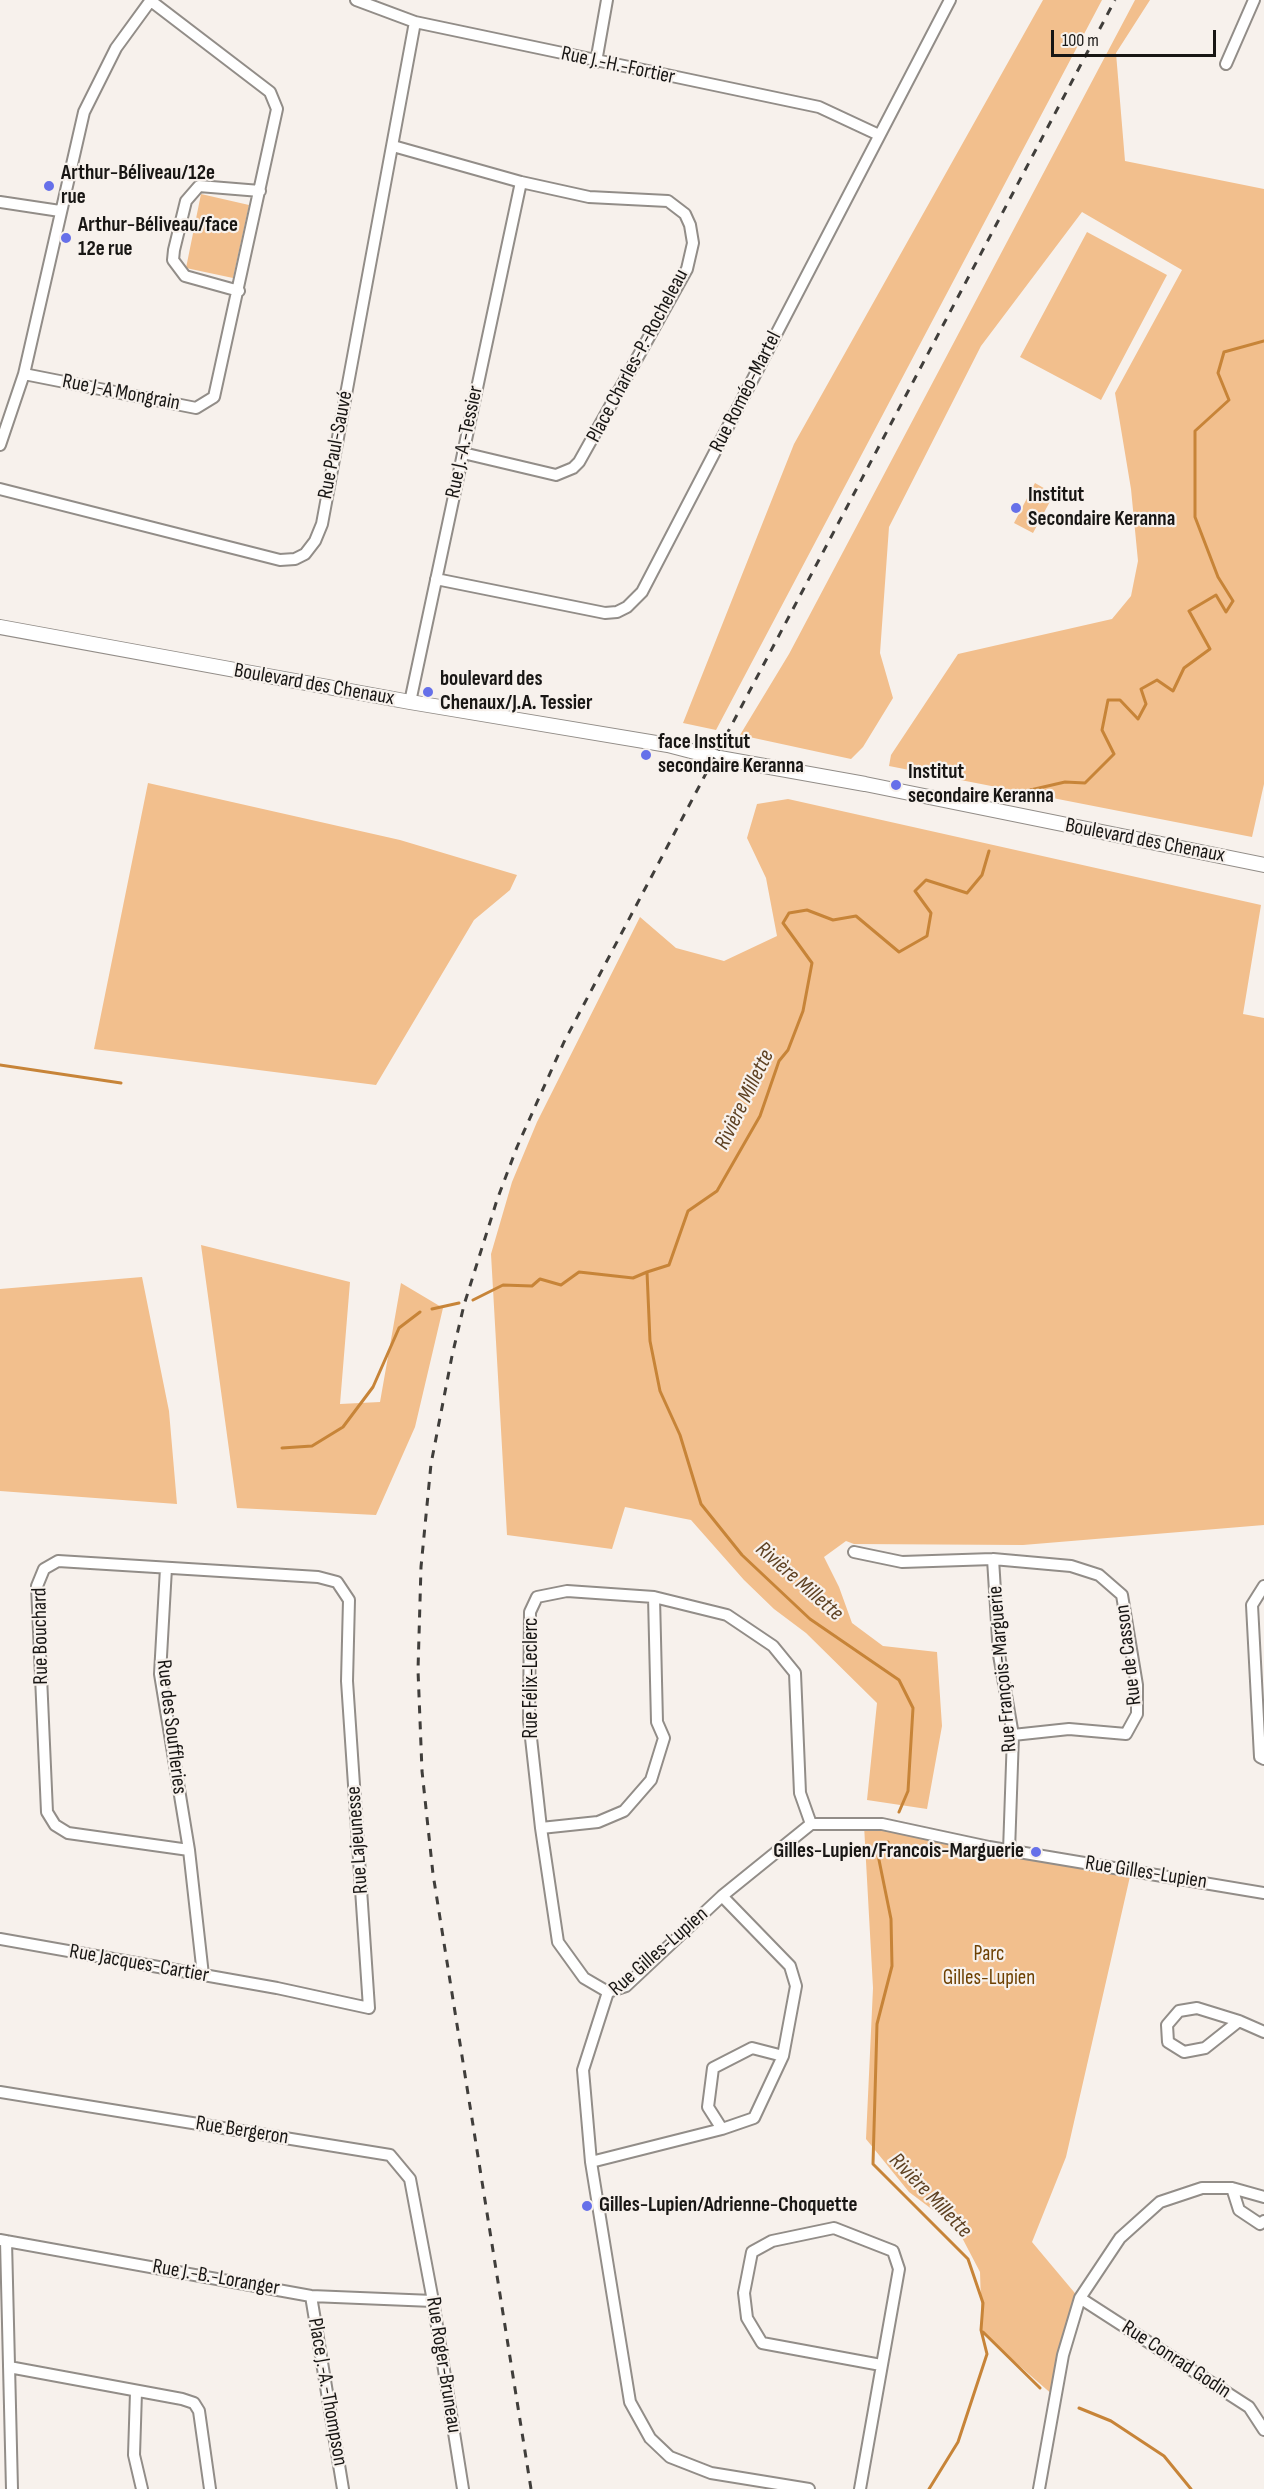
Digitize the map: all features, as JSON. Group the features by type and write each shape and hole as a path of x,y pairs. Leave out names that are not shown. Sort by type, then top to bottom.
{"main road":[{"name":"Boulevard des Chenaux","path":"0,627 410,702 668,745 714,757 864,784 1264,865"}],"street":[{"path":"0,446 24,374 84,112 116,48 151,0"},
{"name":"Rue J-A Mongrain","path":"24,374 196,408 214,397 261,191 277,109 270,92 151,0"},
{"name":"Rue J.-H.-Fortier","path":"357,0 415,22 596,62 819,107 879,135"},
{"path":"596,62 607,0"},
{"name":"Rue Roméo-Martel","path":"436,579 605,614 617,612 635,600 642,592 950,0"},
{"path":"1226,63 1254,0"},
{"name":"Rue Paul-Sauvé","path":"0,489 280,560 295,559 305,554 315,541 322,524 415,22"},
{"name":"Place Charles-P.-Rocheleau","path":"393,146 521,182 589,198 668,201 685,214 690,225 693,243 687,269 585,454 573,468 556,475 546,474 463,453"},
{"name":"Rue J.-A.-Tessier","path":"410,702 521,182"},
{"path":"238,291 185,276 173,260 174,250 186,201 199,186 261,191"},
{"path":"0,202 60,211"},
{"name":"Rue de Casson","path":"854,1552 902,1562 993,1559 1071,1566 1099,1575 1122,1595 1137,1684 1137,1714 1126,1734 1069,1729 1013,1736"},
{"name":"Rue François-Marguerie","path":"993,1559 999,1654 1013,1736 1009,1851"},
{"name":"Rue Bouchard","path":"189,1850 68,1833 55,1826 47,1812 38,1586 44,1569 58,1561 318,1577 337,1582"},
{"name":"Rue des Souffleries","path":"166,1568 160,1674 189,1850 203,1975"},
{"name":"Rue Lajeunesse","path":"277,1988 369,2008 347,1681 349,1600 337,1582"},
{"path":"1264,1586 1252,1605 1260,1756 1264,1759"},
{"name":"Rue Félix-Leclerc","path":"608,1992 584,1978 558,1942 541,1828 529,1720 530,1612 537,1597 567,1591 654,1598 727,1615 773,1646 795,1673 800,1793 811,1824"},
{"path":"541,1828 598,1822 624,1811 651,1780 663,1738 657,1722 654,1598"},
{"name":"Rue Gilles-Lupien","path":"809,2489 711,2473 670,2457 650,2438 630,2402 591,2162 583,2070 608,1992 626,1986 722,1896 811,1824 882,1824 1009,1851 1264,1893"},
{"path":"591,2162 722,2129 754,2118 783,2056 796,1986 789,1966 722,1896"},
{"name":"Rue Jacques-Cartier","path":"0,1939 277,1988"},
{"path":"1239,2021 1205,2048 1184,2052 1168,2042 1167,2025 1179,2011 1197,2008 1239,2021 1264,2032"},
{"path":"722,2129 708,2107 713,2068 752,2048 783,2056"},
{"name":"Rue Bergeron","path":"0,2092 390,2155 410,2179 422,2241"},
{"path":"1038,2489 1063,2355 1080,2298 1120,2238 1160,2202 1202,2188 1232,2188 1264,2197"},
{"path":"1232,2188 1239,2210 1260,2224 1264,2221"},
{"path":"860,2489 899,2269 893,2251 834,2228 772,2241 752,2252 744,2293 747,2318 762,2343 881,2365"},
{"path":"3,2240 12,2489"},
{"name":"Rue J.-B.-Loranger","path":"3,2240 311,2296 433,2301"},
{"name":"Rue Roger-Bruneau","path":"422,2241 463,2489"},
{"name":"Place J.-A.-Thompson","path":"311,2296 343,2489"},
{"name":"Rue Conrad Godin","path":"1080,2298 1249,2407 1264,2430"},
{"path":"9,2367 194,2403 199,2411 210,2489"},
{"path":"136,2392 134,2455 142,2489"}],"green space":[{"path":"1043,0 1102,0 716,730 683,723 794,444"},
{"path":"1135,0 1150,0 1116,53 1125,161 1264,189 1264,784 1252,837 889,766 891,755 958,654 1112,619 1131,596 1138,561 1131,489 1115,393 1182,270 1082,212 981,346 889,527 880,653 893,698 863,747 851,759 740,735 789,654"},
{"path":"201,194 249,205 233,278 186,268"},
{"path":"1087,232 1167,275 1101,400 1020,357"},
{"path":"1035,483 1054,494 1033,533 1014,523"},
{"path":"148,783 400,840 517,875 510,890 474,920 376,1085 94,1049"},
{"path":"788,799 1261,905 1243,1014 1264,1018 1264,1525 1023,1545 854,1544 846,1541 824,1557 839,1587 852,1623 883,1646 937,1652 942,1726 927,1809 867,1800 877,1703 806,1633 774,1609 744,1580 691,1520 625,1507 612,1549 507,1535 491,1254 512,1182 537,1122 640,917 676,948 724,961 777,936 766,878 747,838 757,804"},
{"path":"201,1245 350,1282 340,1404 380,1402 401,1283 443,1308 415,1427 376,1515 237,1508"},
{"path":"142,1277 169,1411 177,1504 0,1491 0,1289"},
{"name":"Parc Gilles-Lupien","path":"864,1825 1131,1872 1066,2157 1032,2242 1079,2298 1054,2396 982,2333 980,2272 957,2228 909,2192 866,2139 873,1988"}],"waterway":[{"name":"Rivière Millette","path":"1026,791 1065,782 1085,783 1114,754 1102,730 1108,700 1120,700 1138,719 1146,704 1141,689 1157,680 1173,691 1184,668 1210,649 1189,611 1216,595 1226,612 1233,601 1218,577 1195,517 1195,431 1229,400 1218,373 1224,352 1264,341"},
{"name":"Rivière Millette","path":"899,1812 908,1791 913,1708 899,1680 810,1619 742,1555 701,1504 680,1435 660,1391 650,1341 647,1272 669,1265 688,1211 717,1191 760,1116 779,1061 788,1050 803,1011 812,963 783,923 789,913 807,910 833,920 856,916 899,952 927,936 931,913 915,891 926,880 967,893 982,875 989,851"},
{"path":"0,1065 121,1083"},
{"path":"473,1300 503,1285 532,1286 540,1279 561,1285 579,1272 633,1278 647,1272"},
{"path":"432,1309 459,1303"},
{"path":"282,1448 312,1446 343,1427 373,1387 399,1328 420,1312"},
{"name":"Rivière Millette","path":"888,1842 878,1855 891,1919 892,1966 877,2024 873,2164 968,2259 983,2303 981,2330 987,2354 958,2442 929,2489"},
{"path":"983,2332 1040,2388"},
{"path":"1079,2408 1111,2421 1164,2456 1191,2489"}],"railway":[{"path":"531,2489 433,1874 422,1771 418,1670 421,1567 431,1464 452,1356 464,1305 497,1200 517,1147 564,1042 1115,0"}],"place":[{"name":"Arthur-Béliveau/12e rue","path":"49,186"},
{"name":"Arthur-Béliveau/face 12e rue","path":"66,238"},
{"name":"Institut Secondaire Keranna","path":"1016,508"},
{"name":"boulevard des Chenaux/J.A. Tessier","path":"428,692"},
{"name":"face Institut secondaire Keranna","path":"646,755"},
{"name":"Institut secondaire Keranna","path":"896,785"},
{"name":"Gilles-Lupien/Francois-Marguerie","path":"1036,1852"},
{"name":"Gilles-Lupien/Adrienne-Choquette","path":"587,2206"}]}
